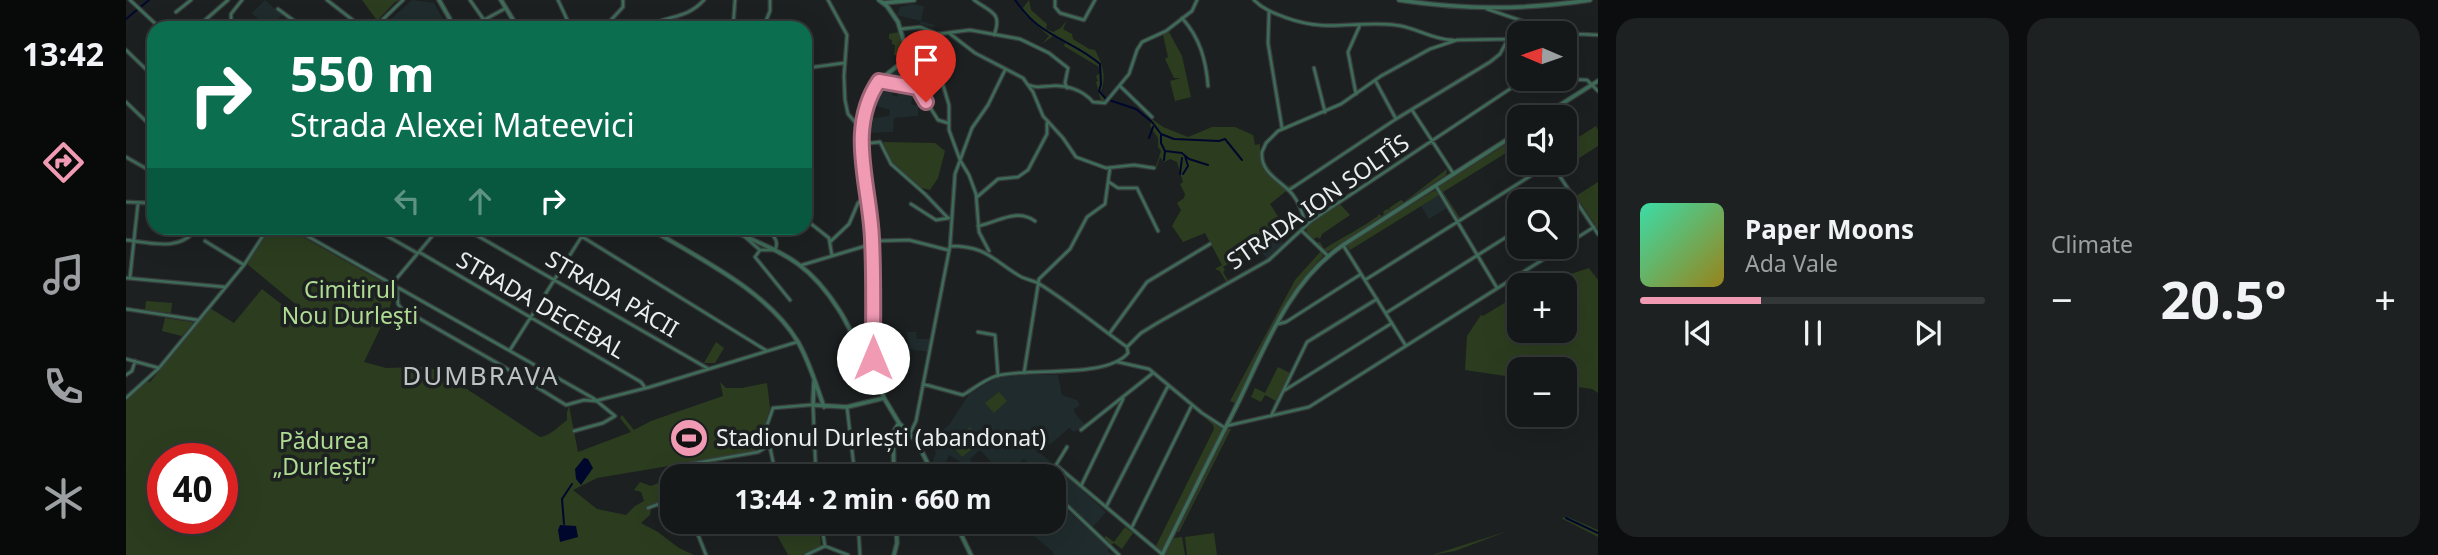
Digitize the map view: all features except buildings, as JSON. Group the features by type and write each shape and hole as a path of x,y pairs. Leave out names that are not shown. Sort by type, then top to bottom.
{"street":[{"path":"130,0 153,21"},
{"path":"176,12 191,0"},
{"path":"204,21 229,0"},
{"path":"231,21 231,14 242,0"},
{"path":"327,0 354,21"},
{"path":"381,21 403,0"},
{"path":"439,0 451,21"},
{"path":"470,0 484,20 506,8"},
{"path":"501,0 514,21"},
{"path":"558,0 568,21"},
{"path":"612,21 623,7 623,0"},
{"path":"660,21 688,14 704,0"},
{"path":"734,21 735,0"},
{"path":"766,21 770,0"},
{"path":"828,0 847,35 844,63 847,111 862,130"},
{"path":"891,11 896,5 914,0"},
{"path":"974,0 995,15 998,22 994,35"},
{"path":"1055,0 1055,7 1060,13 1084,20 1095,0"},
{"path":"1029,85 1037,88 1068,88 1085,93 1093,103 1105,103 1129,74 1142,42 1166,31 1192,11 1196,0"},
{"path":"1254,0 1269,12 1307,24 1330,27 1401,25 1439,39 1507,39"},
{"path":"1399,0 1488,9 1587,0"},
{"path":"881,1 904,2"},
{"path":"873,367 872,242 862,130 867,102 879,81 898,66 905,46 901,29 891,11 881,1"},
{"path":"278,9 294,21"},
{"path":"1488,9 1539,27 1598,35"},
{"path":"1269,12 1268,43 1282,128"},
{"path":"1182,18 1194,33 1203,53 1208,86"},
{"path":"1356,94 1348,52 1360,25"},
{"path":"901,29 920,27 938,34 970,30 1020,39 1055,57 1068,68 1065,83 1068,88"},
{"path":"949,33 968,48 1020,76 1029,85 1047,122 1063,138 1073,155 1110,168 1134,165 1154,168"},
{"path":"938,34 943,85 949,105 948,123 960,160 969,174 977,197 978,226 982,242 990,254"},
{"path":"1306,225 1300,206 1289,190 1273,178 1263,164 1261,156 1266,143 1282,128 1325,112 1421,53 1457,40"},
{"path":"1289,190 1495,58 1507,40"},
{"path":"126,50 147,70"},
{"path":"812,67 844,63"},
{"path":"1314,68 1325,112"},
{"path":"910,434 916,421 950,248 953,186 972,128 988,105 1005,70"},
{"path":"1577,79 1589,82 1598,91"},
{"path":"1375,80 1396,119"},
{"path":"879,81 918,88 938,120 948,123"},
{"path":"1560,105 1598,81"},
{"path":"1119,86 1152,117"},
{"name":"STRADA ION SOLTÎS","path":"1118,362 1127,355 1127,347 1149,328 1269,260 1306,225 1507,91"},
{"path":"126,102 147,122"},
{"path":"1412,110 1452,173"},
{"path":"977,197 998,180 1018,177 1026,172 1047,134 1047,122"},
{"path":"1067,447 1056,464 1162,555 1278,324 1303,281 1327,255 1507,139"},
{"path":"862,144 881,143 891,164 950,217"},
{"path":"126,157 147,169"},
{"path":"1024,373 1038,284 1042,274 1071,246 1087,217 1105,204 1110,168"},
{"path":"1365,280 1532,175"},
{"path":"1109,182 1118,188 1137,188 1158,231"},
{"path":"1435,185 1497,288"},
{"path":"831,242 849,224 859,203 866,196"},
{"path":"1577,201 1598,234"},
{"path":"126,202 147,203"},
{"path":"138,203 128,278 225,287"},
{"path":"911,204 936,220 950,217"},
{"path":"978,226 1010,216 1024,216 1035,221"},
{"path":"812,224 831,242 832,256"},
{"path":"1577,238 1594,227"},
{"path":"1301,231 1327,255"},
{"path":"126,240 175,244 191,235"},
{"path":"305,235 510,350 614,415 614,418 603,423 574,430"},
{"name":"STRADA DECEBAL","path":"386,235 531,317 640,382 644,388"},
{"path":"392,284 433,235"},
{"name":"STRADA PĂCII","path":"476,235 707,368"},
{"path":"660,235 734,281 774,312 797,342 814,377 824,407"},
{"path":"744,235 802,265 824,288 873,367 884,398 899,423 919,445 928,464"},
{"path":"744,235 760,250 775,250"},
{"path":"772,235 776,239 775,250"},
{"path":"126,398 159,368 244,265 262,236"},
{"path":"510,350 582,236 768,351"},
{"path":"1386,313 1507,236"},
{"path":"802,265 872,242 909,240 950,248 973,247 990,254 1018,275 1038,284 1127,347"},
{"path":"205,241 244,265"},
{"path":"1109,334 1147,282 1210,244"},
{"path":"1343,245 1406,346"},
{"path":"760,250 756,253 756,258 790,300"},
{"path":"923,384 963,395 998,376 1076,370 1118,362 1141,366 1153,373 1192,405 1225,427 1309,407 1543,259"},
{"path":"1278,324 1286,322 1361,274"},
{"path":"397,287 398,304 401,308 568,405 644,388 797,342"},
{"path":"1271,416 1307,342 1377,299"},
{"path":"126,309 198,320"},
{"path":"1283,391 1392,323"},
{"path":"978,332 995,335 998,376"},
{"path":"126,359 159,368"},
{"path":"126,374 133,369 135,361"},
{"path":"1081,430 1153,373"},
{"path":"814,377 815,464"},
{"path":"1106,507 1168,386"},
{"path":"774,464 766,428 773,408 813,405 847,407 884,398"},
{"path":"1081,486 1123,399"},
{"path":"1131,529 1192,405"},
{"path":"847,407 854,464"},
{"path":"894,464 893,433 899,423"},
{"path":"689,464 758,452 770,445"},
{"path":"648,508 660,504"},
{"path":"1066,504 1119,555"},
{"path":"698,534 706,555"},
{"path":"823,534 825,546"},
{"path":"859,534 860,555"},
{"path":"894,555 897,534"},
{"path":"961,535 971,555"},
{"path":"806,555 825,546 848,555"}],"shaded area":[{"path":"265,0 282,15 276,21 260,21 252,13"},
{"path":"412,0 434,3 444,21 389,21"},
{"path":"912,4 924,6 921,21 897,15 900,7"},
{"path":"921,21 935,25 933,28 920,24"},
{"path":"919,29 936,36 941,85 920,85 885,79 903,66 911,36"},
{"path":"885,82 896,85 892,95 897,97 900,85 915,88 911,104 918,106 918,116 894,118 893,132 868,133 867,119 889,116 890,110 871,104"},
{"path":"1439,195 1447,208 1429,219 1421,206"},
{"path":"1274,226 1284,245 1267,259 1253,242"},
{"path":"907,332 916,332 917,339 931,339 928,352 909,349"},
{"path":"1058,375 1062,395 1077,400 1080,405 1074,412 1085,425 1074,432 1069,428 1052,443 1036,449 1053,464 1029,464 1024,459 1018,464 993,464 980,450 970,459 973,464 961,464 949,455 945,464 932,464 936,452 929,442 949,425 969,394 996,378"},
{"path":"1066,476 1106,512 1093,527 1066,502"},
{"path":"1066,509 1108,547 1108,552 1116,555 1054,555 1031,534 1066,534"}],"green space":[{"path":"362,0 399,0 377,21 373,21 376,19"},
{"path":"1015,0 1023,8 1029,0 1031,10 1047,24 1046,29 1053,32 1061,28 1067,20 1063,29 1072,34 1073,39 1095,50 1103,70 1101,91 1106,98 1104,102 1101,101 1096,82 1096,76 1100,73 1099,67 1064,46 1065,43 1053,36 1042,44 1049,36 1026,16"},
{"path":"899,32 901,56 894,55 895,45 889,39 889,34"},
{"path":"1169,32 1182,56 1191,97 1175,101 1170,81 1181,78 1174,78 1165,59 1168,57 1163,35"},
{"path":"911,36 918,49 939,54 939,58 912,55 905,67 903,66"},
{"path":"1152,119 1163,127 1188,137 1212,127 1235,127 1253,135 1255,145 1260,144 1260,156 1263,155 1273,173 1288,186 1295,184 1270,204 1279,218 1274,226 1253,242 1250,239 1238,249 1241,256 1223,267 1229,282 1227,283 1220,271 1215,269 1222,265 1205,233 1183,242 1172,226 1181,210 1177,203 1185,194 1180,184 1183,182 1177,162 1170,159 1164,162 1160,157 1157,167 1154,167 1161,151 1158,138 1150,126"},
{"path":"1596,126 1598,146 1577,159 1577,138"},
{"path":"883,142 935,143 945,151 938,178 930,190 914,184 900,172"},
{"path":"1507,144 1507,152 1443,192 1460,218 1458,219 1438,187"},
{"path":"1447,169 1446,175 1329,251 1326,252 1317,243 1320,242 1324,249 1378,214 1382,216 1387,209 1390,210 1389,208 1401,200 1404,202"},
{"path":"1598,182 1598,229 1577,198"},
{"path":"1435,190 1439,195 1350,250 1346,245"},
{"path":"1340,204 1350,215 1322,234 1320,239 1306,234 1307,226"},
{"name":"Pădurea „Durlești”","path":"266,235 299,235 395,289 389,310 364,362 386,368 422,367 438,370 437,374 453,380 540,437 551,433 567,420 569,406 578,452 631,432 620,418 622,415 634,430 651,421 723,396 720,382 726,388 767,383 770,408 764,428 768,445 758,451 680,464 660,464 660,467 597,478 573,490 597,509 626,515 644,501 641,492 634,490 640,482 651,486 658,483 660,505 651,508 650,515 641,523 694,555 126,555 126,400 146,382 150,382 210,308 234,323 262,289 294,314 299,307 247,264"},
{"path":"1321,251 1323,256 1284,307 1235,403 1230,401 1295,280"},
{"path":"1589,268 1598,280 1598,393 1592,389 1577,387 1577,357 1507,357 1507,376 1465,370 1467,336 1481,315 1507,301 1507,343 1577,343 1577,273 1574,273"},
{"path":"146,301 172,303 171,313 145,310"},
{"path":"165,318 193,323 182,336 162,331"},
{"path":"716,342 724,348 715,363 704,363"},
{"path":"859,349 870,370 854,376 845,364 849,362 846,357"},
{"path":"1278,367 1290,373 1276,401 1265,395 1261,402 1251,397 1255,388 1265,393"},
{"path":"999,392 1007,401 994,413 985,403"},
{"path":"1194,408 1222,429 1161,551 1156,546 1214,429"},
{"path":"970,427 981,442 962,457 950,443"},
{"path":"1228,429 1231,429 1177,532"},
{"path":"1568,517 1598,530 1598,537 1561,518"},
{"path":"1125,527 1133,533 1122,549 1114,543 1111,545 1104,538 1106,536 1114,542"},
{"path":"1508,531 1455,551 1432,555"},
{"path":"1214,533 1217,555 1187,555 1185,537"},
{"path":"820,534 821,546 802,555 788,555 777,535"},
{"path":"1182,537 1185,555 1165,555 1174,538"}],"water":[{"path":"584,458 588,459 593,468 581,485 576,479 575,469"},
{"path":"560,525 576,526 578,537 560,542"}],"waterway":[{"path":"126,19 149,0"},
{"path":"1015,0 1038,25 1100,64 1099,91 1106,99"},
{"path":"1109,100 1136,109 1152,122 1161,134 1174,139 1225,139 1242,160"},
{"path":"1149,138 1153,127"},
{"path":"1161,135 1165,151 1182,153"},
{"path":"1164,160 1165,151"},
{"path":"1183,154 1189,159 1208,165"},
{"path":"1183,174 1188,166 1185,156"},
{"path":"1180,174 1182,158"},
{"path":"564,524 562,499 572,484"},
{"path":"1566,518 1598,533"}],"place":[{"name":"Stadionul Durlești (abandonat)","path":"689,438"}],"district":[{"name":"DUMBRAVA","path":"481,376"}],"route":[{"path":"873,358 872,241 863,171 863,117 868,100 879,81 918,88 926,102"}],"park label":[{"name":"Cimitirul Nou Durleşti","path":"350,303"}]}
